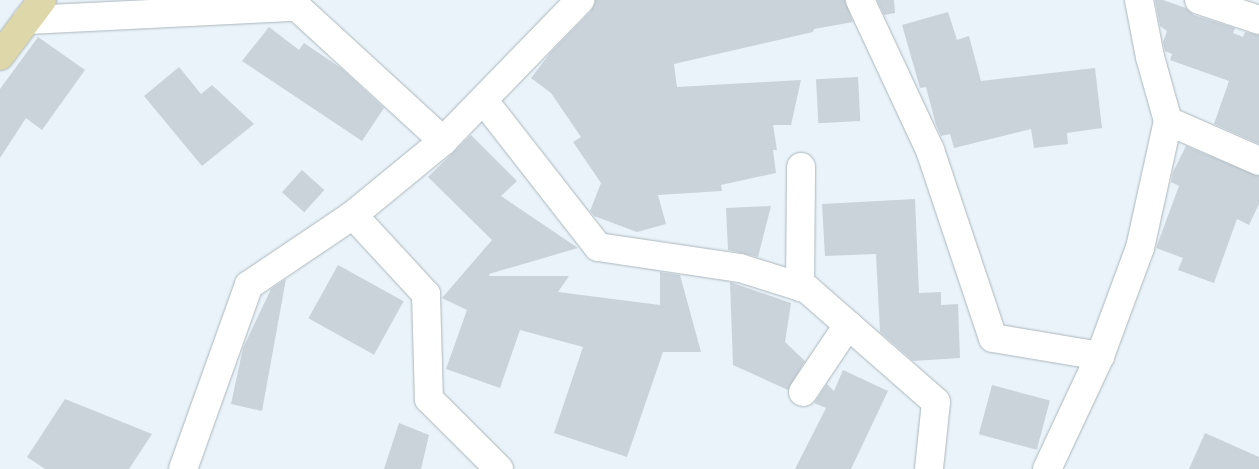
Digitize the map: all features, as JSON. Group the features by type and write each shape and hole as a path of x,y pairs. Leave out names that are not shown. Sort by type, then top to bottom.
{"main road":[{"path":"0,56 21,23"}],"street":[{"path":"183,469 249,285 353,215 443,140 484,101 580,0"},
{"path":"860,0 930,150 993,338 1100,356"},
{"path":"1047,469 1100,356 1140,248 1168,121 1150,57 1139,0"},
{"path":"1199,0 1259,20"},
{"path":"21,23 297,7 443,140"},
{"path":"484,101 598,247 740,268 807,289 936,402 929,469"},
{"path":"1168,121 1259,161"},
{"path":"800,287 801,167"},
{"path":"353,215 426,294 430,399 499,469"},
{"path":"803,392 848,325"}],"building":[{"path":"595,0 845,0 853,22 814,29 813,32 674,64 677,87 801,80 791,125 773,125 777,150 773,150 776,173 721,185 722,191 658,195 666,224 637,232 594,216 590,211 601,183 573,142 581,137 551,93 531,78 551,52 591,11"},
{"path":"877,0 894,0 895,13 884,15"},
{"path":"1155,0 1163,0 1186,8 1194,15 1235,28 1233,33 1243,37 1245,32 1259,35 1259,144 1214,124 1229,81 1170,60 1172,54 1165,51 1163,42 1167,31 1160,26"},
{"path":"948,12 957,40 969,36 981,81 1095,68 1102,128 1067,133 1068,144 1034,148 1031,129 954,148 950,134 941,136 936,125 926,87 920,88 902,25"},
{"path":"269,27 299,50 304,43 341,68 384,108 362,141 242,61"},
{"path":"38,37 85,70 42,130 26,118 0,158 0,89"},
{"path":"179,67 201,94 212,85 254,124 202,166 144,96"},
{"path":"858,77 860,121 818,123 816,79"},
{"path":"471,135 517,181 501,196 578,248 489,274 490,276 569,276 558,292 660,305 660,272 680,275 701,352 663,352 627,457 554,433 583,347 520,330 500,388 446,369 467,310 442,298 492,240 428,177"},
{"path":"1186,146 1259,176 1259,204 1249,225 1237,219 1214,283 1178,270 1183,258 1156,248 1179,186 1171,182 1173,172"},
{"path":"302,170 324,190 304,212 282,192"},
{"path":"915,199 919,293 941,292 941,305 958,304 960,358 913,361 880,332 876,254 825,256 822,204"},
{"path":"771,206 758,257 728,250 726,208"},
{"path":"338,265 404,301 374,355 308,318"},
{"path":"286,279 262,411 231,404 243,348 271,289"},
{"path":"730,282 791,303 785,342 805,361 788,390 733,365"},
{"path":"843,370 888,391 851,469 795,469 826,408 814,403 827,384 834,391"},
{"path":"992,385 1050,401 1037,450 979,434"},
{"path":"65,399 152,434 129,469 45,469 27,457"},
{"path":"399,423 429,435 421,469 384,469"},
{"path":"1205,433 1259,457 1259,469 1189,469"}]}
